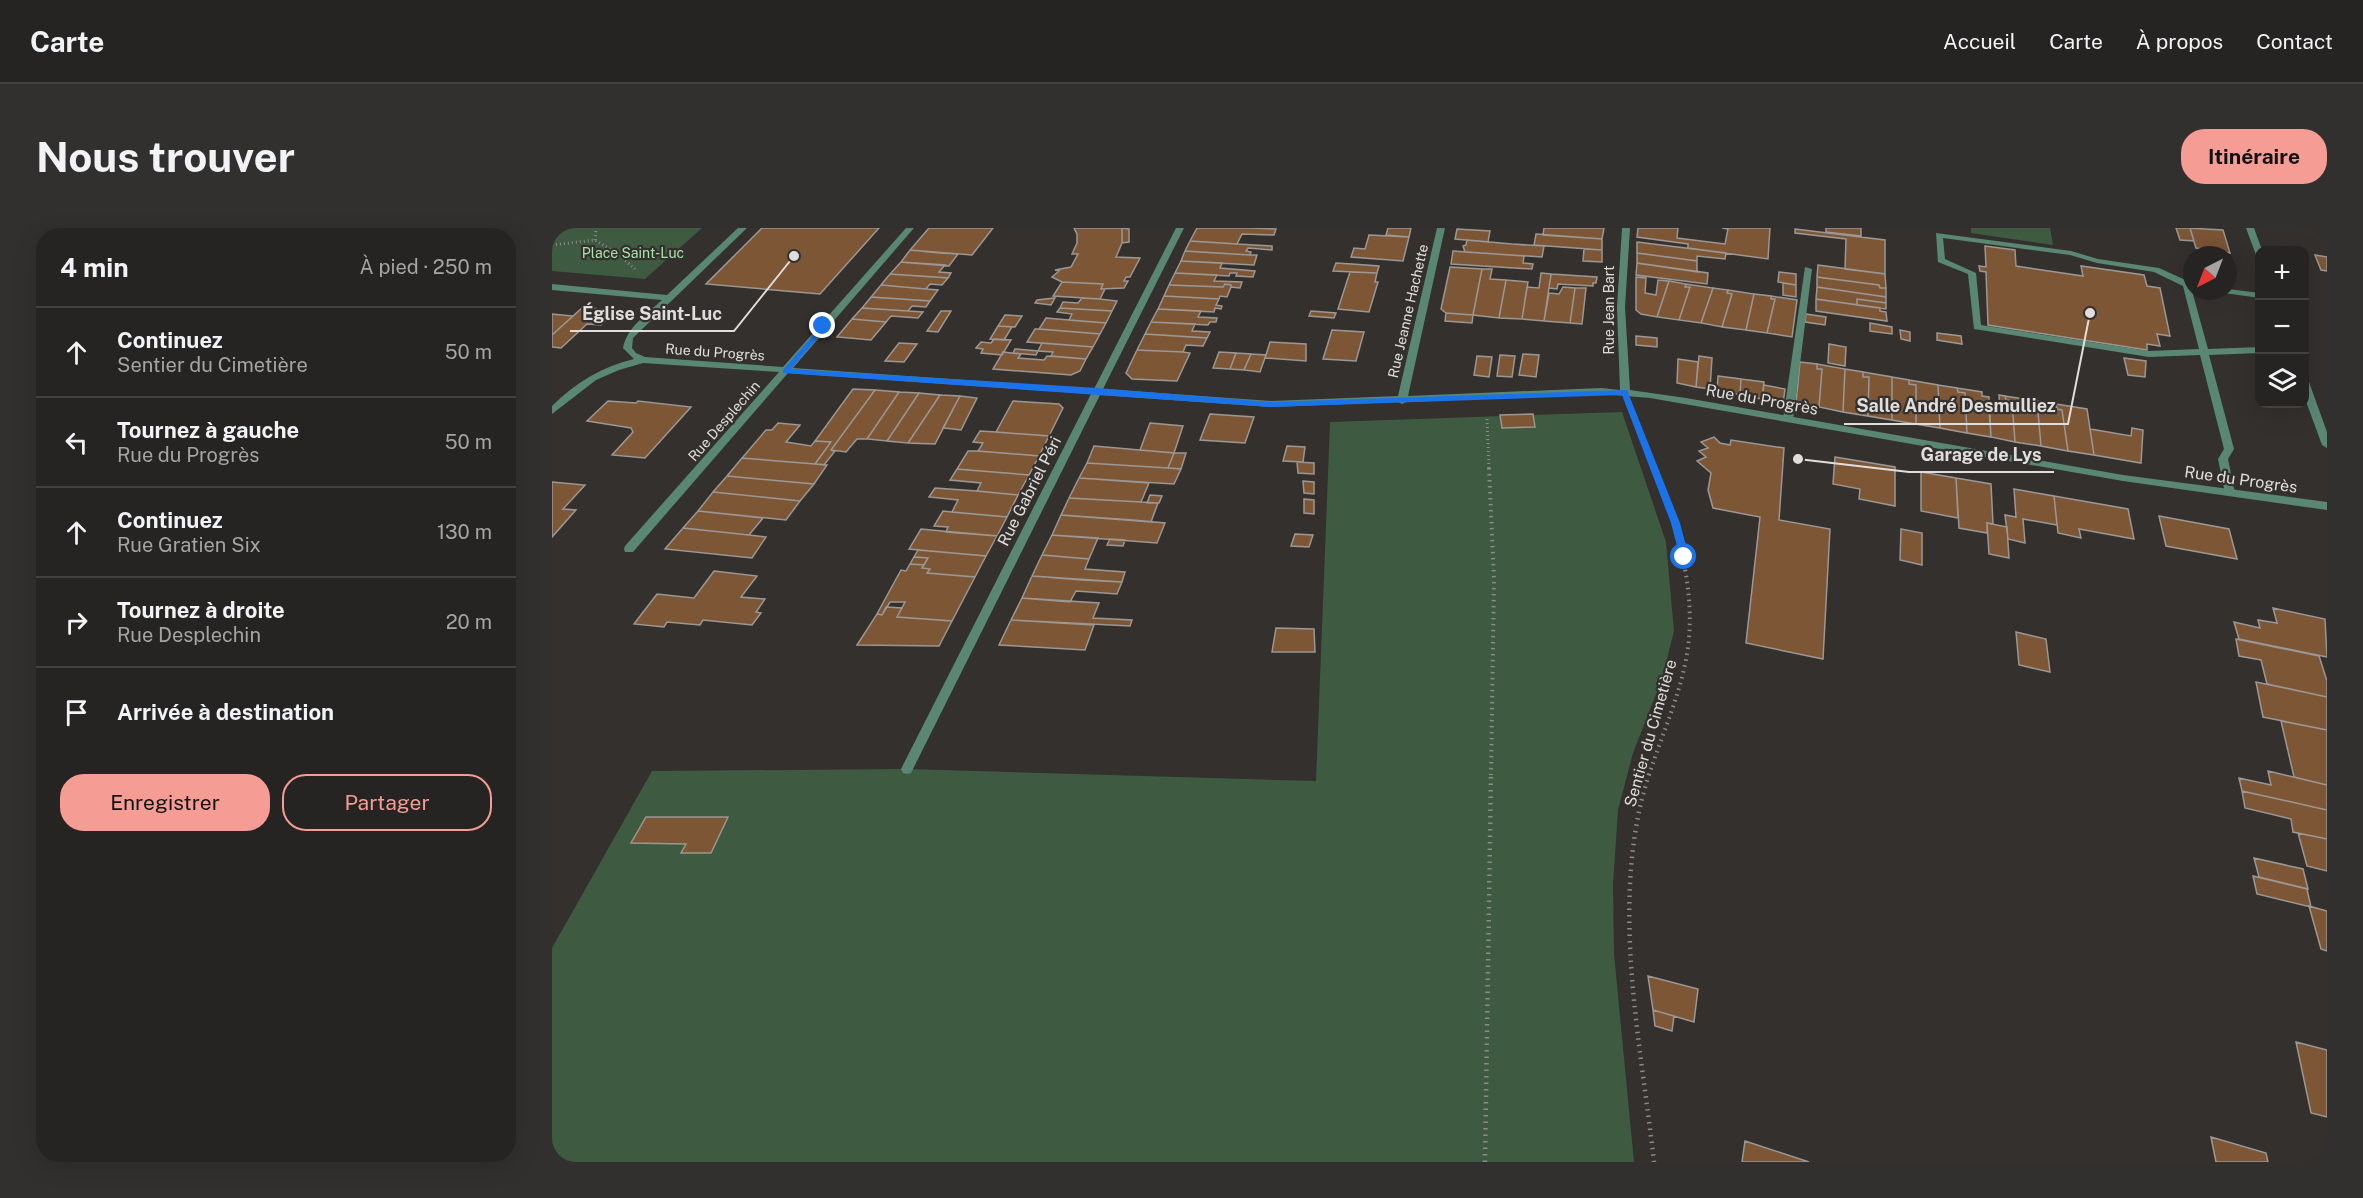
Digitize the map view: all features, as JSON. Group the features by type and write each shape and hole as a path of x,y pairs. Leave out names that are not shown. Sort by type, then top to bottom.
{"street":[{"path":"643,360 633,355 627,348 629,338 743,228"},
{"name":"Rue Desplechin","path":"629,549 910,228"},
{"name":"Rue Gabriel Péri","path":"907,769 1180,228"},
{"name":"Rue Jeanne Hachette","path":"1402,401 1441,228"},
{"name":"Rue Jean Bart","path":"1625,392 1621,307 1626,228"},
{"path":"2250,228 2256,246"},
{"path":"2183,282 2156,270 2097,261 2071,253 1939,235 1941,260 1972,273 1977,327 2149,354 2255,350"},
{"path":"1788,419 1808,269"},
{"path":"552,287 670,298"},
{"path":"2237,293 2255,295"},
{"path":"2192,300 2229,450 2223,459 2230,494"},
{"name":"Rue du Progrès","path":"552,411 594,375 643,360 1098,390 1271,404 1625,392 2123,478 2327,506"},
{"path":"2309,396 2327,445"}],"path":[{"path":"595,240 596,228"},
{"path":"552,245 595,240 618,254 645,279 647,296"},
{"name":"Sentier du Cimetière","path":"1625,392 1676,523 1684,557 1689,596 1690,625 1684,671 1650,769 1633,845 1630,910 1634,979 1654,1162"},
{"path":"1485,1162 1494,579 1486,397"}],"green space":[{"name":"Place Saint-Luc","path":"552,228 702,228 645,279 552,271"},
{"path":"1971,228 2050,228 2053,245 1971,233"},
{"path":"1622,412 1666,542 1674,631 1662,679 1633,753 1618,810 1613,884 1614,954 1634,1162 552,1162 552,948 652,771 907,769 1316,781 1330,422"}],"building":[{"path":"762,228 879,228 820,294 706,284"},
{"path":"929,228 993,228 972,255 910,250"},
{"path":"1074,228 1122,228 1122,243 1116,257 1140,258 1130,277 1126,277 1124,281 1128,281 1124,288 1101,289 1103,284 1062,282 1052,277 1059,271 1055,270 1071,267 1078,254 1072,254 1077,243"},
{"path":"1122,228 1129,229 1129,242 1122,243"},
{"path":"1197,228 1276,229 1274,235 1242,234 1237,244 1190,241"},
{"path":"1388,228 1411,228 1409,237 1386,235"},
{"path":"1544,228 1604,228 1602,239 1543,235"},
{"path":"1638,228 1678,228 1677,238 1725,244 1728,229 1722,228 1770,228 1768,259 1688,248 1688,244 1637,237"},
{"path":"1826,228 1861,228 1861,236 1826,232"},
{"path":"2176,228 2190,228 2194,241 2180,240"},
{"path":"2190,228 2223,230 2228,246 2195,246"},
{"path":"1457,229 1490,231 1488,242 1455,239"},
{"path":"1795,229 1885,240 1885,274 1845,269 1846,239 1795,233"},
{"path":"1536,234 1602,239 1602,250 1534,245"},
{"path":"1369,235 1409,237 1403,261 1351,257 1354,248 1365,249"},
{"path":"1467,240 1544,246 1542,257 1465,252 1463,246 1466,245"},
{"path":"1190,241 1272,246 1272,250 1248,248 1246,251 1251,252 1250,255 1185,251"},
{"path":"1637,242 1726,253 1725,259 1697,256 1697,261 1637,253"},
{"path":"1985,246 2015,250 2016,266 2083,276 2081,266 2144,275 2147,286 2160,288 2170,336 2157,334 2160,346 2147,344 2147,350 1988,325 1986,272 1980,271 1979,266 1986,267"},
{"path":"1584,249 1602,250 1602,262 1583,261"},
{"path":"910,250 958,254 949,266 901,262"},
{"path":"1185,251 1257,255 1254,265 1181,261"},
{"path":"1453,251 1524,256 1523,263 1533,264 1532,269 1451,264"},
{"path":"1637,253 1697,261 1697,272 1637,263"},
{"path":"2315,255 2327,257 2327,271 2321,270"},
{"path":"1181,261 1222,263 1220,268 1255,271 1253,277 1236,276 1237,273 1230,273 1229,276 1175,273"},
{"path":"901,262 945,265 939,272 951,273 948,278 890,274"},
{"path":"1336,263 1379,266 1377,273 1333,271"},
{"path":"1637,263 1708,273 1707,284 1636,275"},
{"path":"1818,265 1885,274 1886,288 1880,288 1879,285 1817,277"},
{"path":"1450,267 1482,269 1473,315 1446,313 1441,309"},
{"path":"1482,269 1492,269 1490,279 1506,280 1499,318 1473,315"},
{"path":"1350,272 1377,273 1375,282 1378,282 1369,312 1338,309"},
{"path":"1779,272 1796,274 1796,285 1778,282"},
{"path":"1175,273 1217,275 1214,281 1242,282 1240,288 1225,284 1223,287 1169,285"},
{"path":"1541,273 1551,274 1544,321 1522,319 1527,287 1539,288"},
{"path":"890,274 948,278 942,285 930,284 926,289 881,285"},
{"path":"1551,274 1597,277 1593,286 1558,284 1557,289 1549,288"},
{"path":"1636,277 1646,278 1645,293 1656,295 1658,280 1669,281 1657,317 1641,314 1636,310"},
{"path":"1817,277 1879,285 1880,288 1886,288 1886,297 1817,287"},
{"path":"1506,280 1528,282 1522,319 1499,318"},
{"path":"1669,281 1690,287 1679,320 1657,317"},
{"path":"1062,282 1103,284 1101,289 1105,289 1100,299 1053,296"},
{"path":"1783,283 1796,285 1796,297 1783,295"},
{"path":"1225,284 1231,285 1227,297 1220,296 1219,299 1164,296 1169,285 1223,287"},
{"path":"1686,284 1713,288 1701,323 1679,320 1690,287 1685,287"},
{"path":"881,285 938,290 930,301 871,297"},
{"path":"1563,287 1575,288 1570,323 1544,321 1549,293 1559,294"},
{"path":"1817,287 1886,297 1886,303 1857,299 1857,305 1816,299"},
{"path":"1575,288 1586,288 1582,324 1570,323"},
{"path":"1713,288 1728,290 1727,293 1732,294 1722,327 1701,323"},
{"path":"1728,290 1754,294 1746,330 1722,327 1732,294 1727,293"},
{"path":"1754,294 1771,296 1771,299 1775,299 1767,333 1746,330"},
{"path":"1164,296 1219,299 1216,305 1222,306 1221,309 1215,308 1214,312 1158,309"},
{"path":"1771,296 1797,300 1792,337 1767,333 1775,299 1771,299"},
{"path":"871,297 930,301 926,307 912,306 908,311 862,308"},
{"path":"1055,298 1051,305 1035,303 1037,300"},
{"path":"1082,298 1117,301 1112,311 1060,308 1063,302 1078,303"},
{"path":"1816,299 1880,308 1880,311 1886,312 1887,321 1816,311"},
{"path":"1857,299 1886,303 1886,309 1857,305"},
{"path":"583,307 617,311 601,325 587,324 561,348 552,347 552,335"},
{"path":"862,308 923,312 918,318 891,316 886,322 852,319"},
{"path":"1060,308 1112,311 1106,323 1069,320 1072,314 1057,312"},
{"path":"1158,309 1201,311 1198,317 1217,318 1216,322 1210,322 1208,325 1151,322"},
{"path":"941,311 951,311 938,332 927,331"},
{"path":"1311,311 1336,313 1334,318 1309,316"},
{"path":"1446,313 1473,315 1472,323 1445,321"},
{"path":"552,314 573,316 552,335"},
{"path":"1806,314 1826,317 1825,325 1805,322"},
{"path":"1005,315 1022,316 1015,327 998,326"},
{"path":"1046,318 1106,323 1100,334 1039,329"},
{"path":"852,319 886,322 871,340 837,337"},
{"path":"1151,322 1195,324 1192,331 1210,332 1207,338 1145,334"},
{"path":"1870,323 1892,327 1892,334 1870,331"},
{"path":"998,326 1012,327 1004,340 990,339"},
{"path":"1035,329 1100,334 1093,347 1027,342"},
{"path":"1332,330 1364,332 1356,361 1323,359"},
{"path":"1900,330 1910,332 1910,341 1901,339"},
{"path":"1937,333 1961,336 1962,344 1937,340"},
{"path":"1145,334 1207,338 1203,346 1186,345 1183,352 1137,350"},
{"path":"1636,336 1657,338 1657,347 1636,345"},
{"path":"994,339 1011,340 1002,355 981,353 983,349 976,348 981,342 991,343"},
{"path":"1270,342 1306,344 1306,361 1265,358"},
{"path":"899,343 917,344 904,362 885,361"},
{"path":"1042,343 1093,347 1086,359 1051,356 1053,352 1038,351"},
{"path":"1829,344 1846,347 1845,366 1828,363"},
{"path":"1015,349 1038,351 1036,355 1013,353"},
{"path":"1137,350 1190,353 1177,381 1132,379 1126,373"},
{"path":"1003,352 1021,354 1018,358 1044,360 1047,356 1086,359 1080,371 1071,375 993,369"},
{"path":"1219,352 1236,353 1230,369 1213,368"},
{"path":"1236,353 1251,354 1244,370 1230,369"},
{"path":"1251,354 1266,355 1260,372 1244,370"},
{"path":"1523,354 1539,355 1536,377 1519,375"},
{"path":"1500,355 1515,356 1512,377 1497,376"},
{"path":"1477,356 1492,357 1489,377 1474,375"},
{"path":"1699,356 1712,358 1710,389 1696,387"},
{"path":"2124,358 2146,361 2145,377 2128,375"},
{"path":"1678,359 1698,362 1696,387 1677,383"},
{"path":"1800,362 1817,364 1817,369 1822,369 1819,407 1796,403"},
{"path":"1817,364 1845,369 1843,412 1819,407 1822,369 1817,369"},
{"path":"1845,369 1863,372 1863,377 1869,377 1868,416 1843,412"},
{"path":"1863,372 1892,377 1892,420 1868,416 1869,377 1863,377"},
{"path":"1718,376 1741,379 1740,395 1717,390"},
{"path":"1892,377 1909,380 1909,384 1916,385 1916,424 1892,420"},
{"path":"1741,379 1764,382 1762,399 1740,395"},
{"path":"1909,380 1938,385 1940,428 1916,424 1916,385 1909,384"},
{"path":"1764,385 1785,389 1783,403 1762,399"},
{"path":"1938,385 1957,388 1958,392 1965,393 1967,433 1940,428"},
{"path":"1957,388 1982,392 1982,396 1989,397 1991,437 1967,433 1965,393 1958,392"},
{"path":"853,389 875,390 831,450 835,451 824,465 815,464 831,442 815,441"},
{"path":"875,390 899,392 867,439 857,439 846,452 831,450"},
{"path":"899,392 919,393 887,441 867,439"},
{"path":"919,393 940,395 908,443 887,441"},
{"path":"940,395 960,396 935,444 908,443"},
{"path":"1999,395 2012,401 2015,442 1991,437 1989,410 2000,412"},
{"path":"960,396 977,398 961,430 943,428"},
{"path":"2005,396 2037,401 2041,446 2015,442 2012,401 2006,400"},
{"path":"608,401 636,403 638,401 691,407 645,458 612,455 633,432 631,428 587,421"},
{"path":"1013,401 1059,404 1063,408 1049,436 996,432"},
{"path":"2037,401 2056,404 2057,409 2062,410 2068,451 2041,446"},
{"path":"2056,404 2087,409 2094,455 2068,451 2062,410 2057,409"},
{"path":"1210,414 1254,417 1245,443 1200,440"},
{"path":"1533,414 1535,427 1502,428 1500,415"},
{"path":"778,423 800,425 786,442 811,446 815,441 831,442 815,464 742,458 766,430 772,430"},
{"path":"1150,423 1183,426 1174,453 1140,450"},
{"path":"2132,428 2143,430 2141,463 2094,455 2090,429 2131,436"},
{"path":"980,431 1049,436 1039,456 978,451 983,443 973,442"},
{"path":"1714,437 1720,443 1730,445 1731,440 1784,448 1779,520 1830,529 1823,659 1746,643 1760,517 1713,508 1708,490 1711,473 1697,461 1706,457 1699,451 1708,448 1701,442"},
{"path":"1094,446 1174,453 1168,468 1087,463"},
{"path":"1287,446 1305,447 1303,462 1283,461"},
{"path":"968,451 1039,456 1029,475 957,469"},
{"path":"1174,453 1186,453 1181,469 1168,468"},
{"path":"1835,457 1895,467 1895,506 1859,499 1860,489 1833,484"},
{"path":"742,458 827,465 814,484 727,476"},
{"path":"1297,462 1314,463 1314,474 1298,473"},
{"path":"1087,463 1181,469 1174,484 1079,478"},
{"path":"957,469 1029,475 1018,495 977,491 981,483 950,480"},
{"path":"1921,472 1956,478 1958,518 1921,511"},
{"path":"727,476 814,484 800,501 713,492"},
{"path":"1079,478 1149,483 1141,502 1069,498"},
{"path":"1956,478 1991,484 1993,524 1987,523 1987,533 1959,528"},
{"path":"1303,481 1314,482 1314,494 1304,493"},
{"path":"552,482 585,485 563,509 576,510 552,537"},
{"path":"935,488 1018,495 1007,517 952,512 958,500 929,497"},
{"path":"2014,489 2054,496 2057,525 2023,519 2025,543 2008,539 2005,515 2016,517"},
{"path":"713,492 800,501 786,520 698,511"},
{"path":"1150,495 1162,496 1159,503 1147,503"},
{"path":"2054,496 2128,509 2134,539 2079,529 2081,538 2058,533"},
{"path":"1069,498 1158,503 1151,522 1061,515"},
{"path":"1304,499 1314,500 1314,514 1304,513"},
{"path":"698,511 763,518 749,535 683,528"},
{"path":"943,511 1007,517 997,536 946,532 948,527 934,526"},
{"path":"1061,515 1165,523 1157,543 1052,535"},
{"path":"2159,516 2229,529 2237,559 2166,546"},
{"path":"1987,523 2007,527 2009,558 1989,554"},
{"path":"683,528 766,537 752,558 665,549"},
{"path":"921,529 997,536 986,556 909,549"},
{"path":"1901,529 1922,533 1922,565 1900,560"},
{"path":"1295,534 1313,535 1309,547 1291,546"},
{"path":"1052,535 1098,538 1089,559 1042,555"},
{"path":"1110,539 1125,540 1123,546 1107,545"},
{"path":"918,550 986,556 975,577 927,573 930,569 922,568 928,558 914,557"},
{"path":"1042,555 1089,559 1085,569 1125,572 1122,582 1032,576"},
{"path":"914,557 928,558 924,565 910,564"},
{"path":"910,564 924,565 922,568 930,569 927,573 975,577 952,621 897,617 905,602 890,602 882,615 877,614 901,570 906,571"},
{"path":"714,571 757,576 741,597 765,599 756,612 761,613 752,625 703,620 700,625 667,622 664,627 634,624 657,594 694,598"},
{"path":"1032,576 1122,582 1117,594 1076,591 1070,602 1022,598"},
{"path":"1022,598 1099,603 1093,618 1132,620 1130,626 1011,620"},
{"path":"886,607 902,608 897,617 952,621 939,646 857,645 877,614 882,615"},
{"path":"2273,608 2325,619 2327,657 2239,639 2234,622 2260,628 2258,620 2277,623"},
{"path":"1011,620 1094,625 1085,650 999,645"},
{"path":"1276,628 1314,629 1315,652 1272,652"},
{"path":"2016,632 2046,639 2050,672 2019,665"},
{"path":"2236,639 2319,656 2327,681 2327,697 2267,684 2261,660 2239,656"},
{"path":"2256,682 2327,697 2327,730 2263,717"},
{"path":"2281,721 2327,730 2327,785 2294,777"},
{"path":"2268,771 2327,785 2327,810 2242,791 2239,778 2271,785"},
{"path":"2242,791 2327,810 2327,839 2293,832 2291,819 2245,808"},
{"path":"646,817 728,817 711,853 681,853 686,844 631,843"},
{"path":"2298,833 2327,839 2327,871 2307,866"},
{"path":"2254,858 2303,869 2308,889 2259,877"},
{"path":"2253,876 2307,889 2311,907 2257,894"},
{"path":"2309,906 2327,911 2327,951 2321,949"},
{"path":"1648,976 1698,989 1694,1022 1653,1010"},
{"path":"1653,1010 1674,1016 1672,1031 1655,1026"},
{"path":"2296,1042 2327,1050 2327,1117 2311,1113"},
{"path":"2211,1137 2266,1153 2268,1162 2216,1162"},
{"path":"1745,1141 1809,1162 1742,1162"}],"place":[{"name":"Église Saint-Luc","path":"794,256"},
{"name":"Salle André Desmulliez","path":"2090,313"},
{"name":"Garage de Lys","path":"1798,459"}],"route":[{"path":"823,326 786,371 1098,390 1294,405 1600,391 1625,392 1676,523 1684,557"}]}
